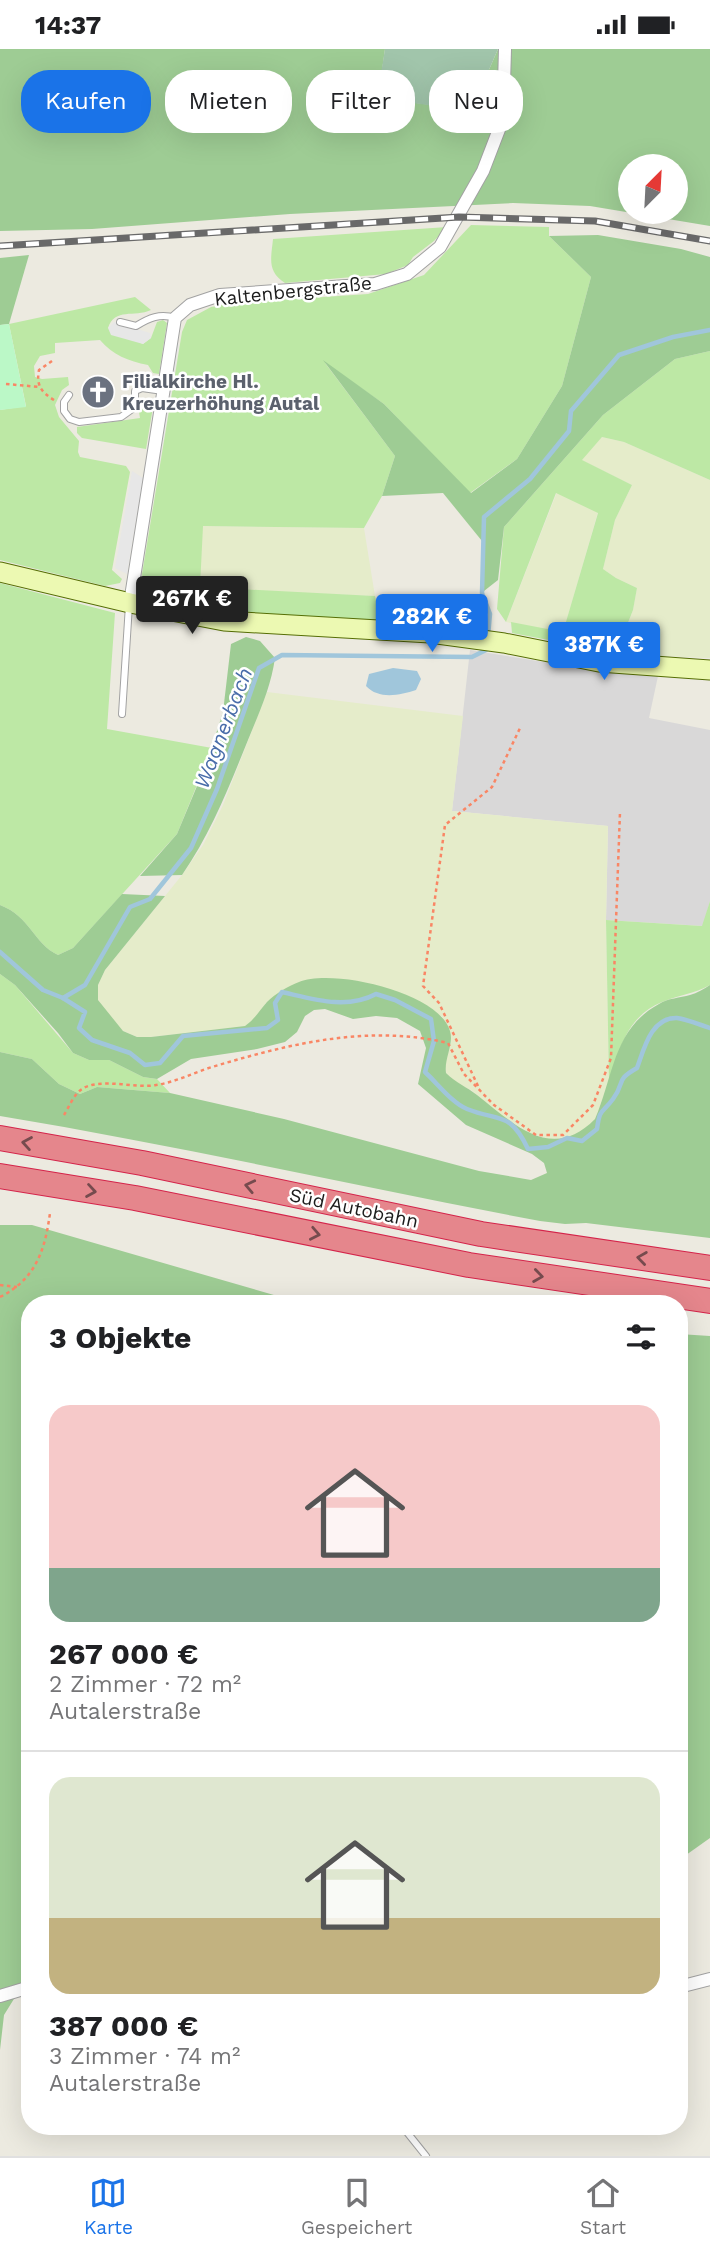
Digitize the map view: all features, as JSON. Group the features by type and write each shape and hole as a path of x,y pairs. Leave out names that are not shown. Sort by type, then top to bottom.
{"highway":[{"name":"Süd Autobahn","path":"0,1138 142,1163 481,1234 710,1268"},
{"name":"Süd Autobahn","path":"0,1176 135,1198 469,1265 670,1295"},
{"name":"Süd Autobahn","path":"688,1298 710,1301"}],"main road":[{"path":"0,572 130,603 224,621 474,638 599,662 710,670"}],"street":[{"name":"Kaltenbergstraße","path":"175,318 190,305 220,295 375,284 407,274 440,247 484,171 503,120 505,49"},
{"path":"130,603 175,318"},
{"path":"688,1985 710,1979"},
{"path":"0,1996 21,1990"}],"lane":[{"path":"120,322 136,326 146,319 165,314 175,318"},
{"path":"69,395 64,402 64,411 70,419 79,422 111,419 131,412 135,407 135,391 142,388 163,391"},
{"path":"122,714 130,603"},
{"path":"409,2135 426,2156"}],"path":[{"path":"52,361 39,370 37,380 41,392 56,401 64,402"},
{"path":"6,384 40,387"},
{"path":"480,1090 439,1003 423,986 445,825 492,787 521,726"},
{"path":"64,1115 81,1089 92,1085 153,1086 289,1045 377,1034 449,1043 464,1074 494,1105 536,1135 563,1135 593,1105 611,1058 620,812"},
{"path":"0,1297 17,1287 36,1263 46,1242 50,1213"},
{"path":"0,1285 17,1287"}],"shaded area":[{"path":"114,322 150,333 151,338 143,344 111,335 108,328"},
{"path":"173,343 179,344 159,468 153,468"},
{"path":"132,471 143,478 127,574 115,568"},
{"path":"470,650 612,673 658,676 649,718 710,730 710,901 703,926 606,920 608,826 452,811"}],"green space":[{"path":"0,49 385,49 382,70 306,70 306,133 415,133 415,103 429,105 429,133 523,133 523,70 489,70 498,49 710,49 710,226 688,222 688,154 618,154 618,211 590,206 513,203 290,214 92,229 0,231"},
{"path":"385,49 498,49 489,70 429,70 429,105 415,103 415,70 382,70"},
{"path":"471,225 549,227 549,236 591,277 562,386 517,459 470,493 384,404 325,363 395,456 382,496 364,528 203,526 200,587 375,596 381,621 249,614 144,590 142,574 182,332 187,320 211,307 235,303 368,294 424,275"},
{"path":"447,227 413,257 408,265 386,274 285,283 273,269 273,239"},
{"path":"598,235 681,249 710,257 710,351 675,359 603,415 504,527 498,580 484,591 482,541 443,493 382,496 395,456 323,360 384,404 471,493 517,459 562,386 591,277 549,236"},
{"path":"29,255 9,324 0,325 0,258"},
{"path":"135,297 151,310 115,317 108,328 143,344 151,338 157,322 163,320 167,323 159,374 153,373 148,365 116,353 100,340 55,343 55,353 40,356 34,366 35,377 68,377 69,385 62,390 55,405 59,417 79,441 80,457 126,466 130,472 112,570 122,579 120,583 105,586 0,560 0,410 26,406 9,324"},
{"path":"9,324 26,407 0,410 0,325"},
{"path":"710,351 710,480 624,442 602,437 582,460 632,485 615,520 603,569 637,588 633,610 616,653 512,633 511,622 563,632 598,513 556,493 506,622 497,609 504,527 603,415 675,359"},
{"path":"142,402 151,402 153,407 146,449 82,438 77,433 77,427 140,418 138,406"},
{"path":"602,437 624,442 710,480 710,658 659,656 618,649 633,610 637,588 603,569 615,520 632,485 581,460"},
{"path":"557,492 598,512 563,633 506,622"},
{"path":"202,526 364,528 375,596 200,587"},
{"path":"0,583 115,613 107,729 212,748 177,834 73,948 58,955 43,944 19,916 0,905"},
{"path":"246,637 260,641 275,658 264,700 211,826 182,875 140,876 177,834 207,762 223,712 231,644"},
{"path":"267,692 463,716 452,811 608,826 606,920 609,1082 595,1119 586,1129 572,1137 548,1139 532,1134 501,1116 471,1090 457,1084 446,1073 445,1063 451,1042 442,1016 266,1003 256,1018 245,1026 137,1037 123,1031 106,1012 98,1000 98,985 105,970 203,845 223,805"},
{"path":"122,894 165,896 105,970 98,985 98,1000 123,1031 137,1037 151,1037 245,1026 278,993 299,982 315,978 358,981 383,987 426,1005 442,1017 451,1036 446,1073 519,1127 549,1138 564,1138 579,1132 595,1119 617,1054 632,1026 644,1014 663,1002 693,994 710,985 710,1238 586,1223 540,1221 135,1140 0,1116 0,1052 32,1059 59,1084 80,1094 97,1087 170,1093 284,1119 479,1171 531,1180 547,1173 544,1163 532,1154 466,1125 418,1084 426,1048 420,1031 397,1018 376,1016 353,1019 325,1009 314,1010 305,1016 297,1032 285,1042 191,1059 157,1079 143,1077 109,1060 89,1060 73,1053 15,985 0,974 0,905 19,916 43,944 58,955 73,948"},
{"path":"710,901 710,985 662,1002 640,1016 626,1035 609,1082 606,920 702,926"},
{"path":"0,974 15,985 73,1053 89,1060 109,1060 143,1077 157,1079 170,1093 97,1087 80,1094 59,1084 32,1059 0,1052"},
{"path":"0,1225 32,1225 274,1295 21,1295 21,1988 4,2015 0,2050"},
{"path":"688,1335 710,1336 710,1838 688,1854"}],"water":[{"path":"393,668 417,671 421,679 416,690 383,695 366,686 369,674"}],"waterway":[{"name":"Wagnerbach","path":"488,636 490,614 482,593 484,517 530,479 569,431 571,411 619,355 673,337 710,330"},
{"name":"Wagnerbach","path":"63,998 85,985 130,907 150,899 191,848 217,789 259,668 282,655 472,657 486,650 487,645"},
{"path":"0,952 43,990 63,998 85,1012 79,1028 92,1040 130,1053 145,1065 160,1063 183,1036 267,1028 278,1020 275,1003 282,992 329,1002 365,999 376,994 395,1000 431,1019 434,1041 425,1072 461,1106 509,1123 522,1137 528,1149 548,1147 567,1138 582,1141 597,1129 600,1114 617,1093 623,1079 637,1068 650,1035 661,1023 677,1018 710,1028"}],"railway":[{"path":"0,246 459,217 595,221 710,241"}],"place":[{"name":"Filialkirche Hl. Kreuzerhöhung Autal","path":"98,392"}]}
